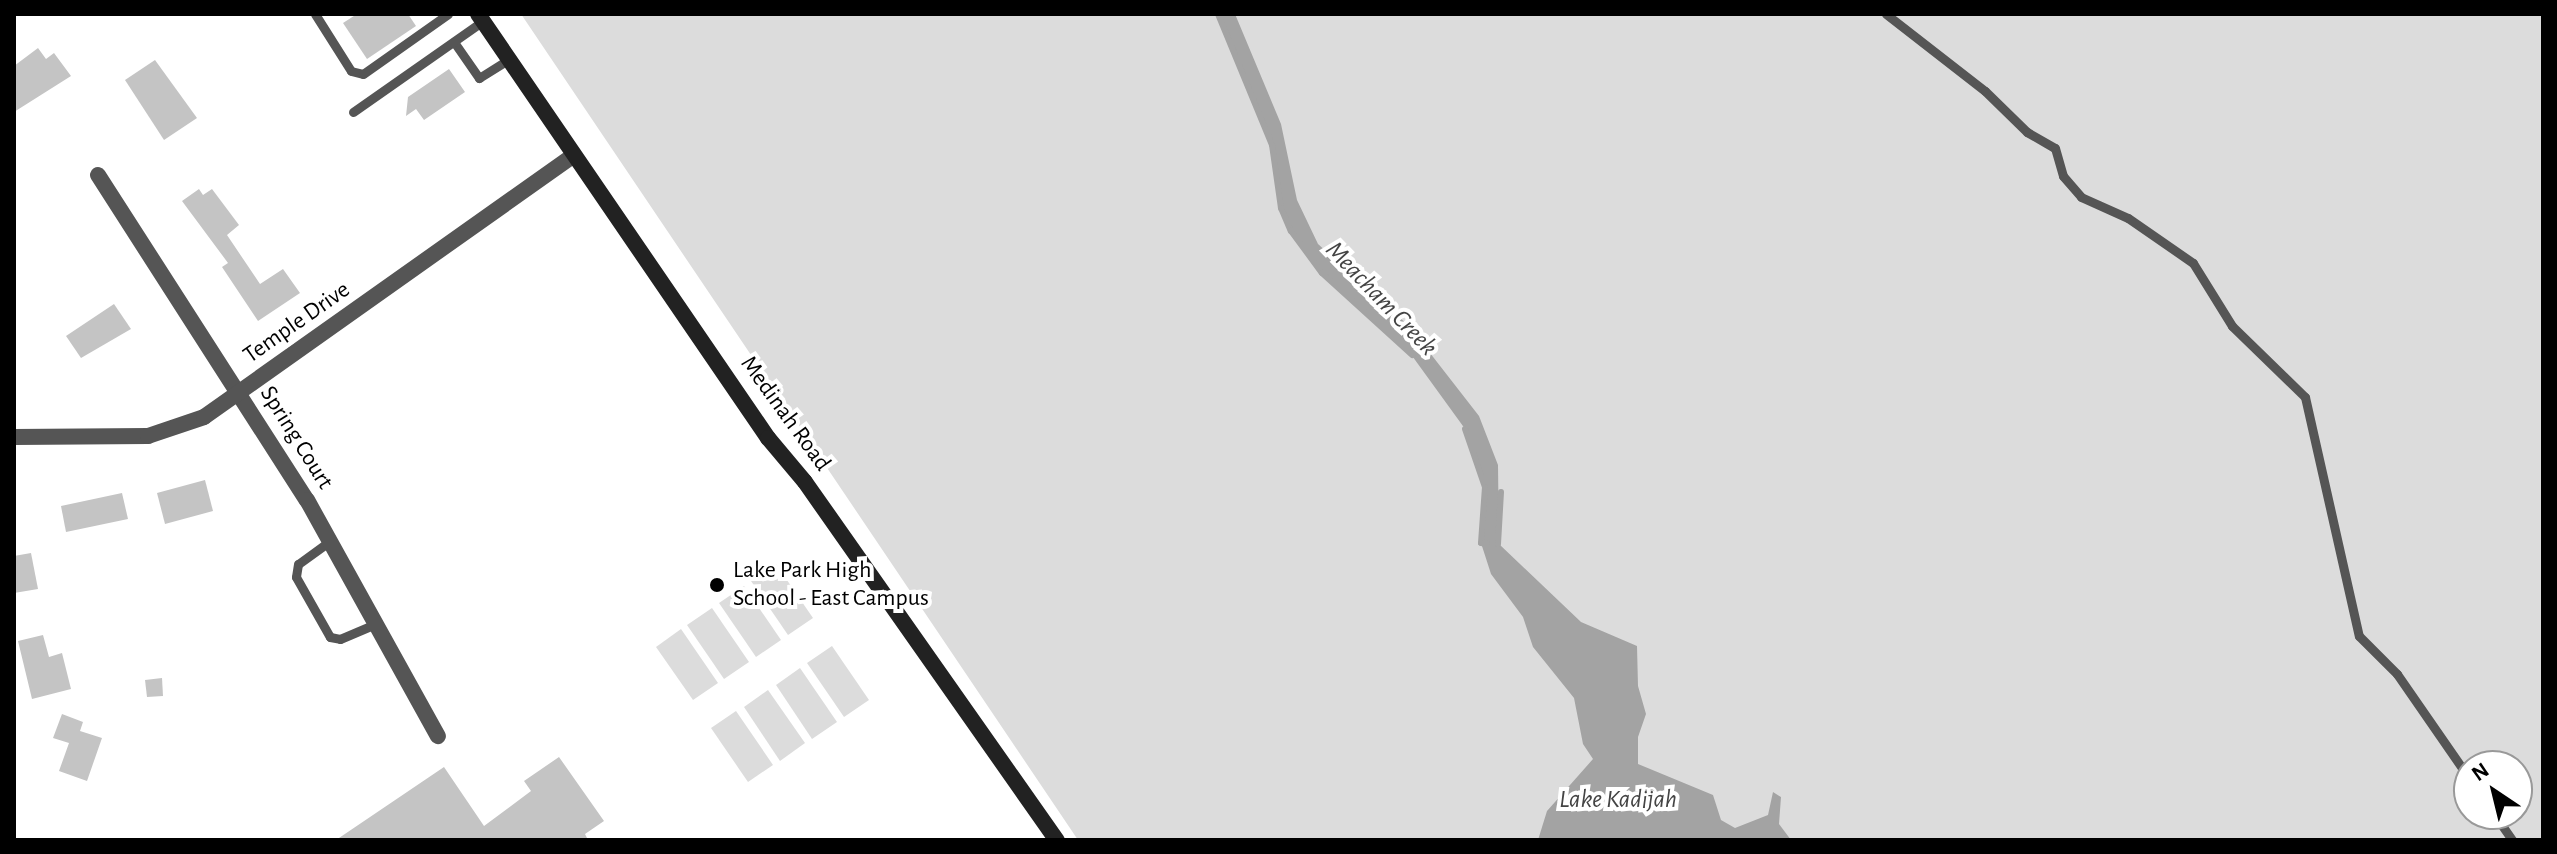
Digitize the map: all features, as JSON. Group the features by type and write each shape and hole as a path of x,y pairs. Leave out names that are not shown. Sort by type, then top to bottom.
{"main road":[{"name":"Medinah Road","path":"480,17 768,438 805,482 1057,840"}],"street":[{"name":"Temple Drive","path":"14,437 148,436 204,417 574,155"},
{"name":"Spring Court","path":"98,175 330,541 438,736"}],"lane":[{"path":"315,14 351,71 363,74 448,14"},
{"path":"1886,14 1985,91 2027,132 2055,148 2063,176 2081,197 2128,218 2193,263 2232,326 2305,397 2359,636 2397,674 2453,755"},
{"path":"353,112 454,42 480,17"},
{"path":"454,42 479,78 509,59"},
{"path":"330,541 298,564 296,577 330,637 340,639 376,624"}],"shaded area":[{"path":"521,14 2543,14 2543,840 1078,840"},
{"path":"776,564 813,618 788,635 751,581"},
{"path":"744,586 781,640 756,657 719,603"},
{"path":"712,608 749,662 724,679 687,625"},
{"path":"681,629 718,683 693,700 656,647"},
{"path":"832,646 869,700 844,717 807,663"},
{"path":"800,668 837,722 812,739 776,685"},
{"path":"768,690 805,743 780,761 744,707"},
{"path":"736,711 773,765 748,782 711,728"}],"water":[{"name":"Lake Kadijah","path":"1218,14 1235,14 1281,124 1297,200 1318,244 1409,326 1479,416 1498,465 1499,544 1581,622 1637,646 1638,686 1646,714 1638,737 1638,764 1713,795 1721,820 1735,828 1768,815 1773,792 1781,797 1779,824 1791,840 1538,840 1547,811 1593,759 1583,744 1574,698 1533,647 1523,617 1491,574 1481,543 1485,487 1468,433 1410,353 1322,273 1291,231 1281,208 1272,145"}],"building":[{"path":"357,14 408,14 416,26 367,59 343,23"},
{"path":"38,48 46,59 54,53 71,76 14,112 14,66"},
{"path":"155,60 197,118 164,140 125,80"},
{"path":"449,69 465,92 424,120 416,109 406,116 408,97"},
{"path":"199,189 203,195 212,189 239,225 227,235 260,284 283,269 300,293 258,321 222,267 228,263 182,201"},
{"path":"114,304 131,329 81,358 66,336"},
{"path":"205,480 213,511 165,524 157,493"},
{"path":"122,493 128,519 66,532 61,506"},
{"path":"31,553 38,589 14,593 14,556"},
{"path":"43,635 49,657 62,653 71,689 32,699 18,641"},
{"path":"162,678 163,696 147,697 145,680"},
{"path":"62,714 83,722 80,731 102,738 87,781 59,771 69,743 53,738"},
{"path":"559,757 604,821 585,834 588,840 336,840 444,767 484,826 531,791 524,781"}],"waterway":[{"name":"Meacham Creek","path":"1218,14 1272,145 1281,208 1291,231 1322,273 1412,355"},
{"name":"Meacham Creek","path":"1465,429 1485,487 1481,543 1487,544"},
{"name":"Meacham Creek","path":"1498,544 1501,492"}],"place":[{"name":"Lake Park High School - East Campus","path":"717,585"}]}
